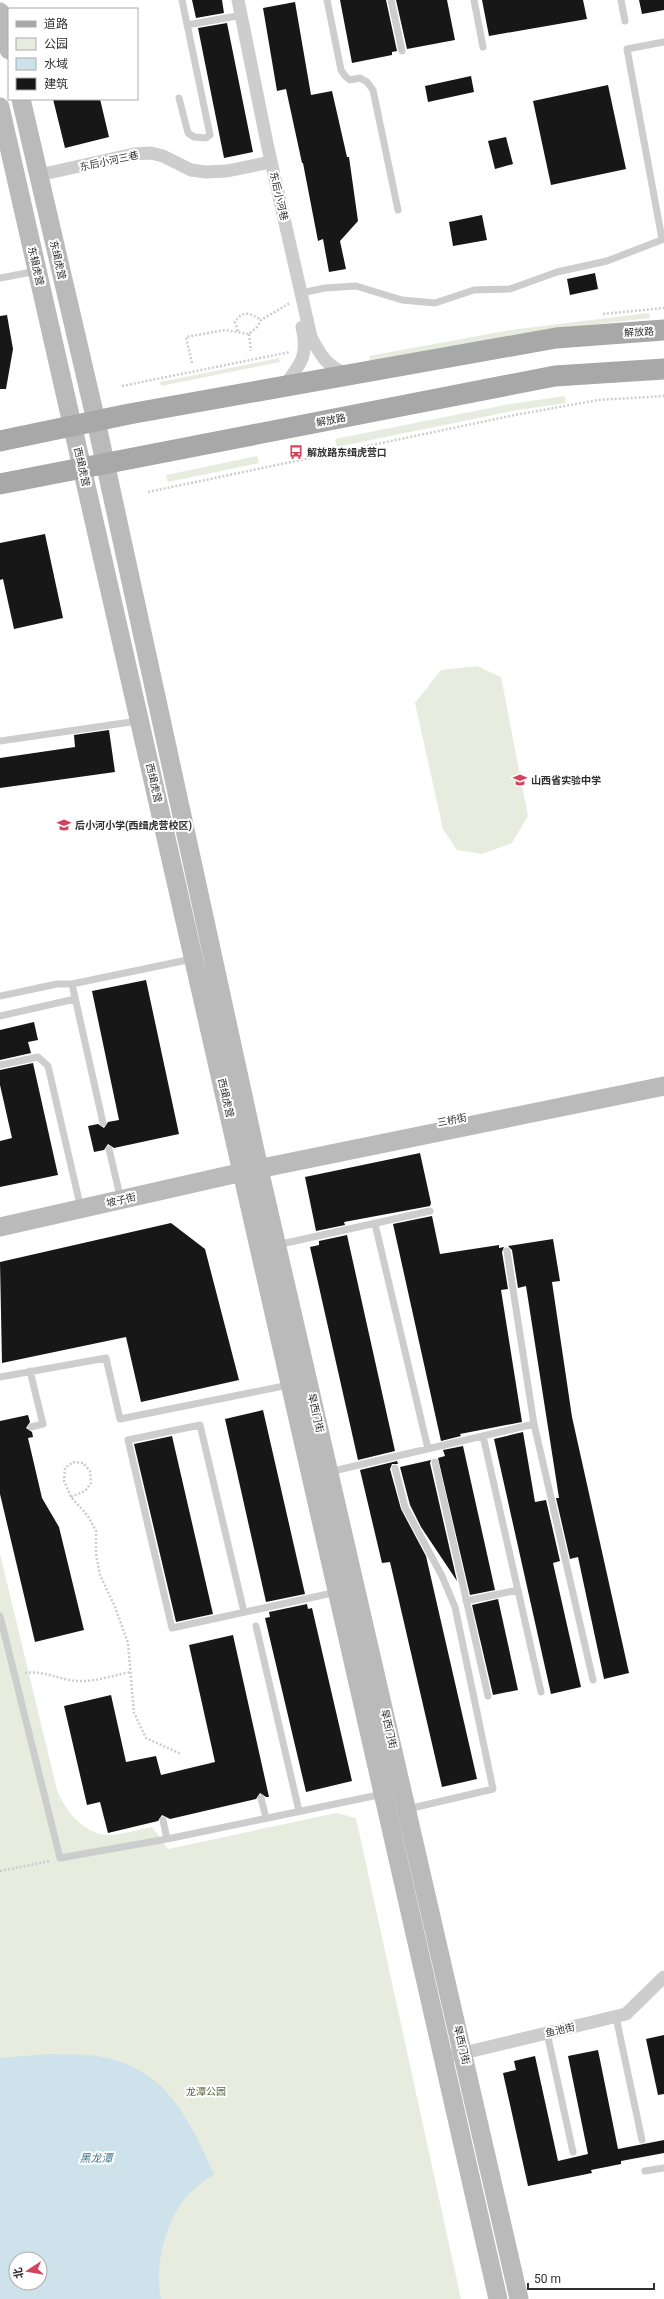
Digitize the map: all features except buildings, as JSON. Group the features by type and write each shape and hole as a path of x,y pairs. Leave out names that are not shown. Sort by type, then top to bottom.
{"main road":[{"path":"0,12 8,46"},
{"name":"东缉虎营","path":"20,100 96,421"},
{"name":"东辑虎营","path":"0,107 72,426"},
{"name":"解放路","path":"0,441 96,421 284,386 556,338 664,330"},
{"name":"解放路","path":"0,484 555,376 664,369"},
{"name":"西缉虎营","path":"96,421 250,1166"},
{"name":"西缉虎营","path":"72,426 194,959 250,1166"},
{"name":"三桥街","path":"250,1166 664,1077"},
{"name":"三桥街","path":"250,1166 664,1086"},
{"name":"坡子街","path":"0,1218 80,1204 250,1166"},
{"name":"旱西门街","path":"250,1166 277,1245 408,1809 519,2299"},
{"name":"旱西门街","path":"250,1166 291,1384 498,2299"},
{"name":"坡子街","path":"0,1227 80,1204"}],"street":[{"name":"东后小河巷","path":"234,0 239,16 305,338 305,351 301,365 284,386"},
{"name":"东后小河巷","path":"238,0 239,16"},
{"name":"东后小河三巷","path":"39,175 134,154 151,153 163,156 191,170 206,172 227,171 268,163"},
{"name":"东后小河巷","path":"268,163 312,337 324,360 334,369 348,375"},
{"name":"鱼池街","path":"443,2058 626,2014 664,1977"}],"lane":[{"path":"179,98 188,132 194,137 206,138 210,135 182,0"},
{"path":"327,0 341,70 350,80 360,78 368,82 373,90 398,210"},
{"path":"391,0 402,51"},
{"path":"474,0 483,47"},
{"path":"621,0 625,20"},
{"path":"187,25 239,16"},
{"path":"301,293 325,288 356,286 402,300 435,303 474,290 510,289 557,272 607,261 663,239 627,49 664,42"},
{"path":"0,278 37,271"},
{"path":"0,741 140,721"},
{"path":"0,996 58,984 72,984 194,959"},
{"path":"72,984 103,1123"},
{"path":"0,1016 75,999"},
{"path":"0,1065 38,1057 48,1066 80,1204"},
{"path":"109,1149 120,1195"},
{"path":"277,1245 430,1211"},
{"path":"375,1224 428,1449"},
{"path":"507,1251 534,1424 593,1680"},
{"path":"0,1377 106,1358 120,1419 291,1384"},
{"path":"30,1371 43,1424 31,1427"},
{"path":"329,1472 534,1424"},
{"path":"244,1612 200,1425 128,1440 172,1628 338,1592"},
{"path":"483,1436 541,1692"},
{"path":"434,1462 488,1696"},
{"path":"395,1468 405,1507 442,1576 455,1607 493,1789 408,1809"},
{"path":"466,1601 518,1590"},
{"path":"0,1616 60,1858 167,1839 383,1794"},
{"path":"256,1626 299,1811"},
{"path":"261,1798 266,1818"},
{"path":"163,1820 167,1839"},
{"path":"616,2016 642,2140"},
{"path":"547,2033 573,2152"},
{"path":"645,2172 664,2168"}],"path":[{"path":"249,334 257,327 261,320 290,303"},
{"path":"600,314 664,308"},
{"path":"238,332 235,322 239,316 251,314 261,320"},
{"path":"192,364 186,337 225,330 249,334"},
{"path":"249,334 252,351"},
{"path":"122,386 278,353 305,351"},
{"path":"148,492 516,415 598,400 664,396"},
{"path":"71,1498 85,1491 91,1483 90,1471 83,1463 73,1462 65,1468 64,1481 71,1498 88,1516 96,1531 96,1554 100,1575 116,1607 128,1642 134,1713 146,1738 181,1754"},
{"path":"15,1676 39,1673 65,1680 81,1681 131,1672"},
{"path":"0,1871 60,1858"}],"green space":[{"path":"649,313 650,318 555,329 371,362 369,356 510,330"},
{"path":"279,358 280,362 161,386 160,382"},
{"path":"565,396 566,403 512,411 337,447 335,439 510,404"},
{"path":"257,456 259,463 168,482 166,475"},
{"path":"477,666 501,677 528,816 512,843 482,854 457,850 443,829 415,703 441,670"},
{"name":"龙潭公园","path":"0,1554 57,1790 60,1798 70,1812 82,1825 89,1830 106,1835 152,1827 168,1849 336,1813 356,1818 461,2299 0,2299"}],"water":[{"name":"黑龙潭","path":"50,2054 89,2055 115,2060 136,2069 154,2080 169,2095 182,2112 204,2152 214,2174 187,2196 174,2215 169,2226 160,2263 159,2288 161,2299 0,2299 0,2058"}],"place":[{"name":"解放路东缉虎营口","path":"296,452"},
{"name":"山西省实验中学","path":"520,780"},
{"name":"后小河小学(西缉虎营校区)","path":"64,825"}]}
